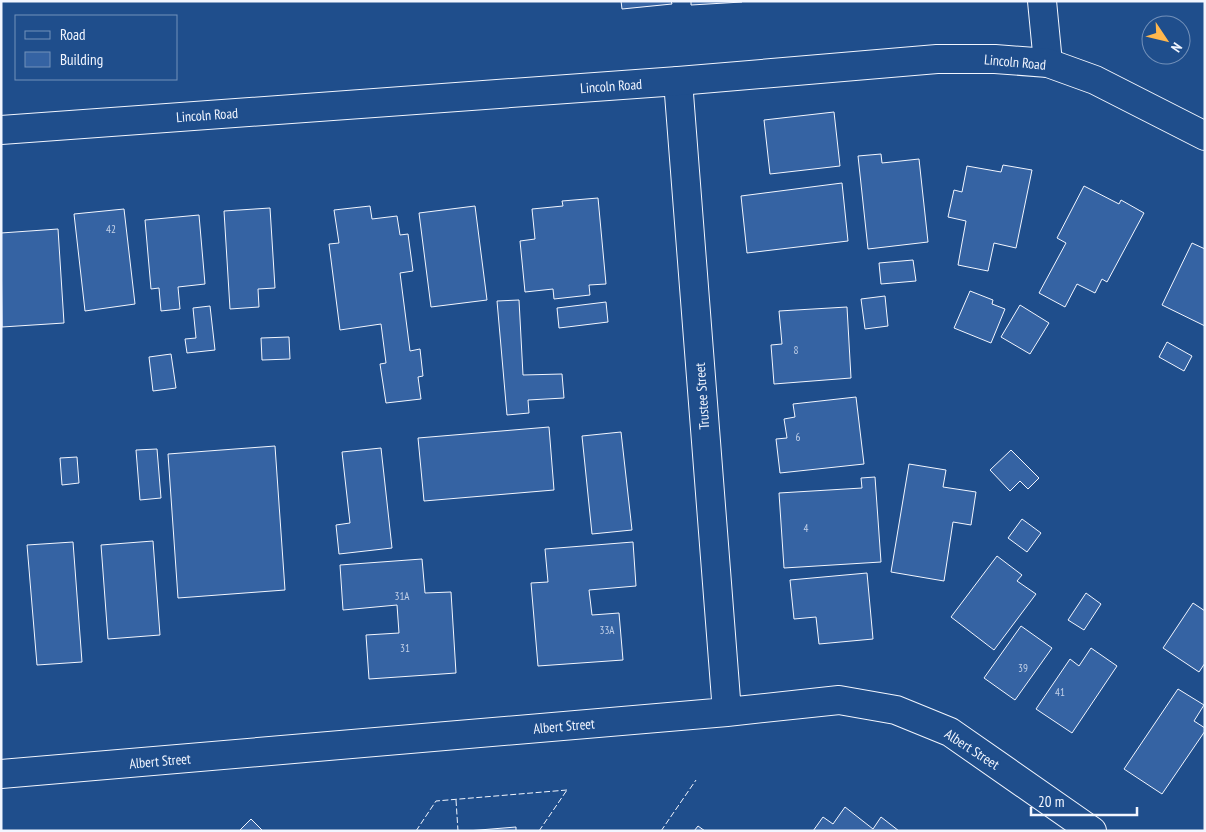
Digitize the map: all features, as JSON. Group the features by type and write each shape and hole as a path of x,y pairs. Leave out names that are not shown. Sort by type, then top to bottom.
{"street":[{"path":"1042,1 1048,63"},
{"name":"Lincoln Road","path":"1,130 678,81 938,59 995,58 1048,63 1095,80 1205,136"},
{"name":"Trustee Street","path":"678,81 727,712"},
{"name":"Albert Street","path":"1,774 727,712 839,700 896,710 950,732 1092,831"}],"building":[{"path":"621,1 671,1 672,4 622,9"},
{"path":"691,1 742,1 742,2 691,5"},
{"path":"834,112 840,166 770,174 764,120"},
{"path":"881,154 882,163 919,159 928,242 868,249 858,156"},
{"path":"1003,165 1032,170 1016,248 994,243 988,271 958,265 966,221 948,217 954,190 962,192 967,166 1001,172"},
{"path":"842,183 848,241 747,253 741,196"},
{"path":"1084,186 1119,204 1121,200 1144,213 1107,282 1102,279 1095,293 1077,284 1065,307 1039,293 1066,243 1057,238"},
{"path":"598,198 606,284 589,285 590,295 554,299 553,289 525,292 520,241 535,239 532,209 563,206 562,201"},
{"path":"370,206 372,219 397,216 400,235 408,234 413,271 400,273 410,351 420,349 423,376 418,377 421,399 386,403 380,364 386,363 381,324 340,330 329,244 339,243 334,210"},
{"path":"475,206 487,300 431,307 419,213"},
{"path":"270,208 275,288 258,289 259,307 230,309 224,211"},
{"path":"124,209 135,304 85,311 74,214"},
{"path":"199,215 205,284 178,287 180,309 161,311 159,288 151,289 145,220"},
{"path":"58,229 64,323 2,327 1,233"},
{"path":"1192,243 1205,249 1205,326 1162,305"},
{"path":"913,260 916,281 881,284 879,263"},
{"path":"970,291 993,300 992,304 1005,309 991,343 954,328"},
{"path":"885,296 888,326 865,329 861,299"},
{"path":"519,300 523,375 562,374 564,398 528,400 529,413 507,415 497,301"},
{"path":"606,302 608,322 559,328 557,308"},
{"path":"1020,305 1049,323 1030,354 1001,337"},
{"path":"210,306 215,350 187,353 185,339 196,338 193,308"},
{"path":"847,307 851,378 774,384 771,345 782,344 779,311"},
{"path":"289,337 290,359 262,360 261,338"},
{"path":"1167,342 1192,356 1184,371 1159,357"},
{"path":"171,354 176,388 153,391 149,357"},
{"path":"856,397 864,464 780,473 776,439 787,438 784,419 795,417 793,404"},
{"path":"549,427 554,490 424,501 418,438"},
{"path":"621,432 632,530 592,534 582,436"},
{"path":"275,446 285,590 178,598 168,454"},
{"path":"381,448 392,548 339,554 336,525 350,523 342,452"},
{"path":"157,449 161,498 140,500 136,450"},
{"path":"1011,450 1039,478 1028,489 1020,481 1010,491 990,470"},
{"path":"77,457 79,483 62,485 60,458"},
{"path":"909,464 946,470 943,487 976,492 971,525 953,522 944,581 891,572"},
{"path":"875,477 881,562 784,568 779,493 862,488 861,478"},
{"path":"1022,519 1041,533 1027,552 1008,538"},
{"path":"153,541 160,635 108,639 101,545"},
{"path":"73,542 82,662 37,665 27,545"},
{"path":"633,542 636,586 589,590 592,615 619,613 623,660 538,666 531,583 548,582 545,549"},
{"path":"997,556 1022,575 1017,581 1036,594 994,650 951,617"},
{"path":"422,559 425,593 451,592 456,673 369,679 366,635 399,633 397,605 343,610 340,565"},
{"path":"867,573 873,639 819,644 816,617 794,619 790,580"},
{"path":"1086,593 1101,604 1084,630 1068,620"},
{"path":"1193,603 1205,611 1205,663 1199,672 1163,648"},
{"path":"1021,626 1052,648 1015,700 984,678"},
{"path":"1091,648 1117,666 1072,733 1036,709 1070,659 1079,666"},
{"path":"1178,689 1204,705 1194,721 1205,728 1205,731 1162,794 1124,769"},
{"path":"845,807 873,829 881,817 899,831 813,831 823,817 833,824"},
{"path":"251,819 263,831 239,831"},
{"path":"698,826 705,831 694,831"},
{"path":"516,827 516,831 467,831"}],"fence":[{"path":"661,831 696,780"},
{"path":"416,831 436,801 567,790"},
{"path":"539,831 567,790"},
{"path":"456,800 458,831"}]}
